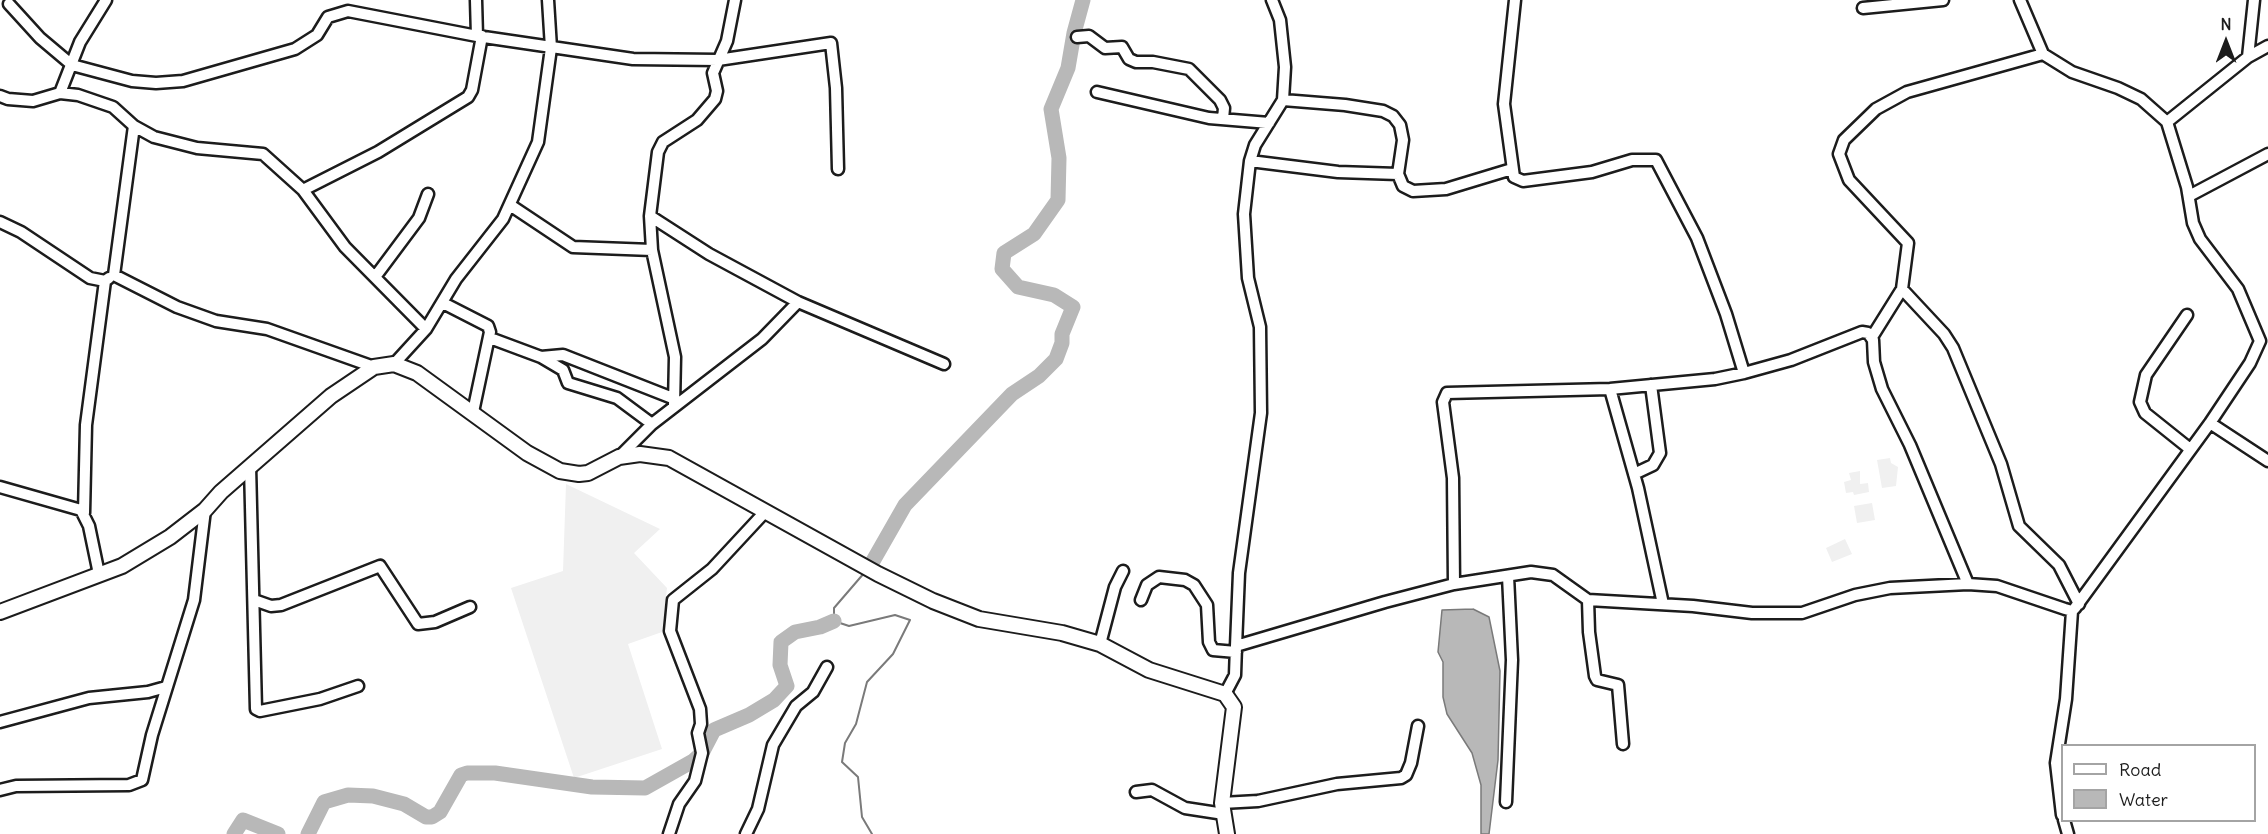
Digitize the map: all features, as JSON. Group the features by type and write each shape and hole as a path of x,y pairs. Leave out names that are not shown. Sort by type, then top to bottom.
{"street":[{"path":"60,93 80,42 106,0"},
{"path":"303,190 378,152 468,97 472,90 480,36 476,0"},
{"path":"393,364 426,329 456,279 503,219 538,142 552,48 548,0"},
{"path":"674,402 675,357 652,250 650,216 659,147 709,108 717,91 713,73 727,41 735,0"},
{"path":"1225,694 1235,675 1239,573 1261,413 1260,327 1248,278 1244,214 1250,161 1283,100 1285,67 1280,20 1272,0"},
{"path":"1515,0 1504,104 1514,177 1523,181 1592,172 1632,160 1656,160 1697,238 1726,314 1744,373"},
{"path":"1863,8 1943,0"},
{"path":"2020,0 2043,54 2072,72 2142,99 2167,122 2189,196 2193,223 2200,238 2238,290 2260,341"},
{"path":"2248,57 2254,0"},
{"path":"9,4 40,38 72,66 132,81 156,83 183,81 295,49 317,35 328,17 348,11 480,36 633,59 718,60 831,43 836,88 838,170"},
{"path":"1077,37 1089,36 1105,48 1122,47 1129,59 1137,63 1153,62 1189,69 1221,100 1224,108 1223,119"},
{"path":"2167,122 2248,57 2268,46"},
{"path":"1968,584 1902,428 1882,389 1874,362 1872,337 1902,289 1908,243 1850,180 1839,154 1844,140 1876,109 1907,92 2043,54"},
{"path":"1097,92 1147,106 1223,119 1269,123"},
{"path":"0,96 33,101 60,93 95,99 113,108 134,126 154,137 197,148 263,154 303,190 345,247 426,329"},
{"path":"1283,100 1355,106 1383,111 1393,116 1400,125 1403,140 1398,174 1403,186 1425,192 1446,189 1512,169"},
{"path":"99,574 84,513 86,425 134,126"},
{"path":"2189,196 2268,154"},
{"path":"1250,161 1338,172 1398,174"},
{"path":"375,277 419,218 428,194"},
{"path":"510,205 573,247 652,250"},
{"path":"650,216 709,254 798,302 944,364"},
{"path":"0,222 21,232 90,278 110,278 216,321 267,329 374,368"},
{"path":"1902,289 1944,334 1953,348 2001,464 2019,526 2059,565 2075,607 2066,699 2056,763 2061,806"},
{"path":"619,458 674,402 762,339 798,302"},
{"path":"443,303 488,326 490,338 473,412"},
{"path":"2187,315 2146,375 2140,402 2145,413 2190,449"},
{"path":"2075,607 2210,423 2250,363 2268,330"},
{"path":"1454,584 1453,478 1444,396 1459,391 1610,389 1744,373 1791,360 1862,332 1872,337"},
{"path":"490,338 525,348 562,370 568,383 617,398 652,423"},
{"path":"541,357 563,355 674,402"},
{"path":"0,612 122,566 170,537 205,510 250,466 331,396 374,368 393,364 417,373 527,453 560,471 588,473 619,458 640,454 669,458 764,513 933,601 979,619 1062,633 1100,644 1149,670 1225,694 1234,706 1223,809 1227,834"},
{"path":"1634,474 1653,465 1660,453 1651,385"},
{"path":"1610,389 1634,474 1663,604"},
{"path":"2210,423 2268,461"},
{"path":"250,466 257,710 320,699 358,686"},
{"path":"0,487 74,506 84,513"},
{"path":"0,790 16,786 129,785 142,780 166,687 194,600 205,510"},
{"path":"669,834 679,804 695,781 702,753 698,733 701,724 700,709 670,631 673,600 712,569 764,513"},
{"path":"254,600 270,606 281,605 380,566 418,624 435,621 470,608"},
{"path":"1100,644 1115,587 1123,571"},
{"path":"1141,600 1147,585 1159,577 1185,580 1194,585 1207,605 1209,642 1213,650 1236,649 1374,605 1454,584 1531,572 1553,575 1588,600 1788,615 1875,590 1968,584 1997,586 2075,607"},
{"path":"1506,802 1512,712 1508,576"},
{"path":"1588,600 1589,632 1595,676 1597,680 1618,685 1623,744"},
{"path":"746,834 758,809 773,745 796,706 813,692 827,667"},
{"path":"0,722 89,698 148,692 166,687"},
{"path":"1137,792 1152,790 1185,808 1223,809 1337,784 1401,778 1408,772 1411,763 1418,726"}],"shaded area":[{"path":"1890,458 1891,463 1898,467 1896,486 1882,488 1877,460"},
{"path":"1860,471 1860,484 1868,483 1869,492 1854,495 1853,492 1846,493 1844,482 1851,480 1849,473"},
{"path":"566,484 660,529 634,553 667,588 662,632 628,644 662,749 574,778 511,588 563,571"},
{"path":"1872,503 1875,520 1857,523 1854,506"},
{"path":"1845,539 1852,554 1832,562 1826,548"}],"water":[{"path":"1473,609 1489,617 1500,671 1498,760 1489,834 1481,834 1481,785 1472,753 1447,714 1443,697 1443,662 1438,652 1442,610"}],"waterway":[{"path":"873,561 905,505 1012,394 1039,376 1056,359 1062,343 1062,334 1073,307 1054,295 1018,287 1002,269 1004,253 1034,234 1058,200 1059,158 1051,109 1068,68 1083,0"},
{"path":"865,572 834,608 834,621 849,626 895,615 910,620 893,654 867,682 856,724 845,743 842,762 858,777 862,817 872,834"},
{"path":"308,834 324,802 348,795 373,796 404,804 426,817 432,817 440,812 461,775 467,773 495,773 592,787 645,788 693,761 702,753 714,730 749,715 774,700 787,686 780,665 781,642 795,632 820,627 834,621"},
{"path":"234,834 243,820 278,834"}]}
